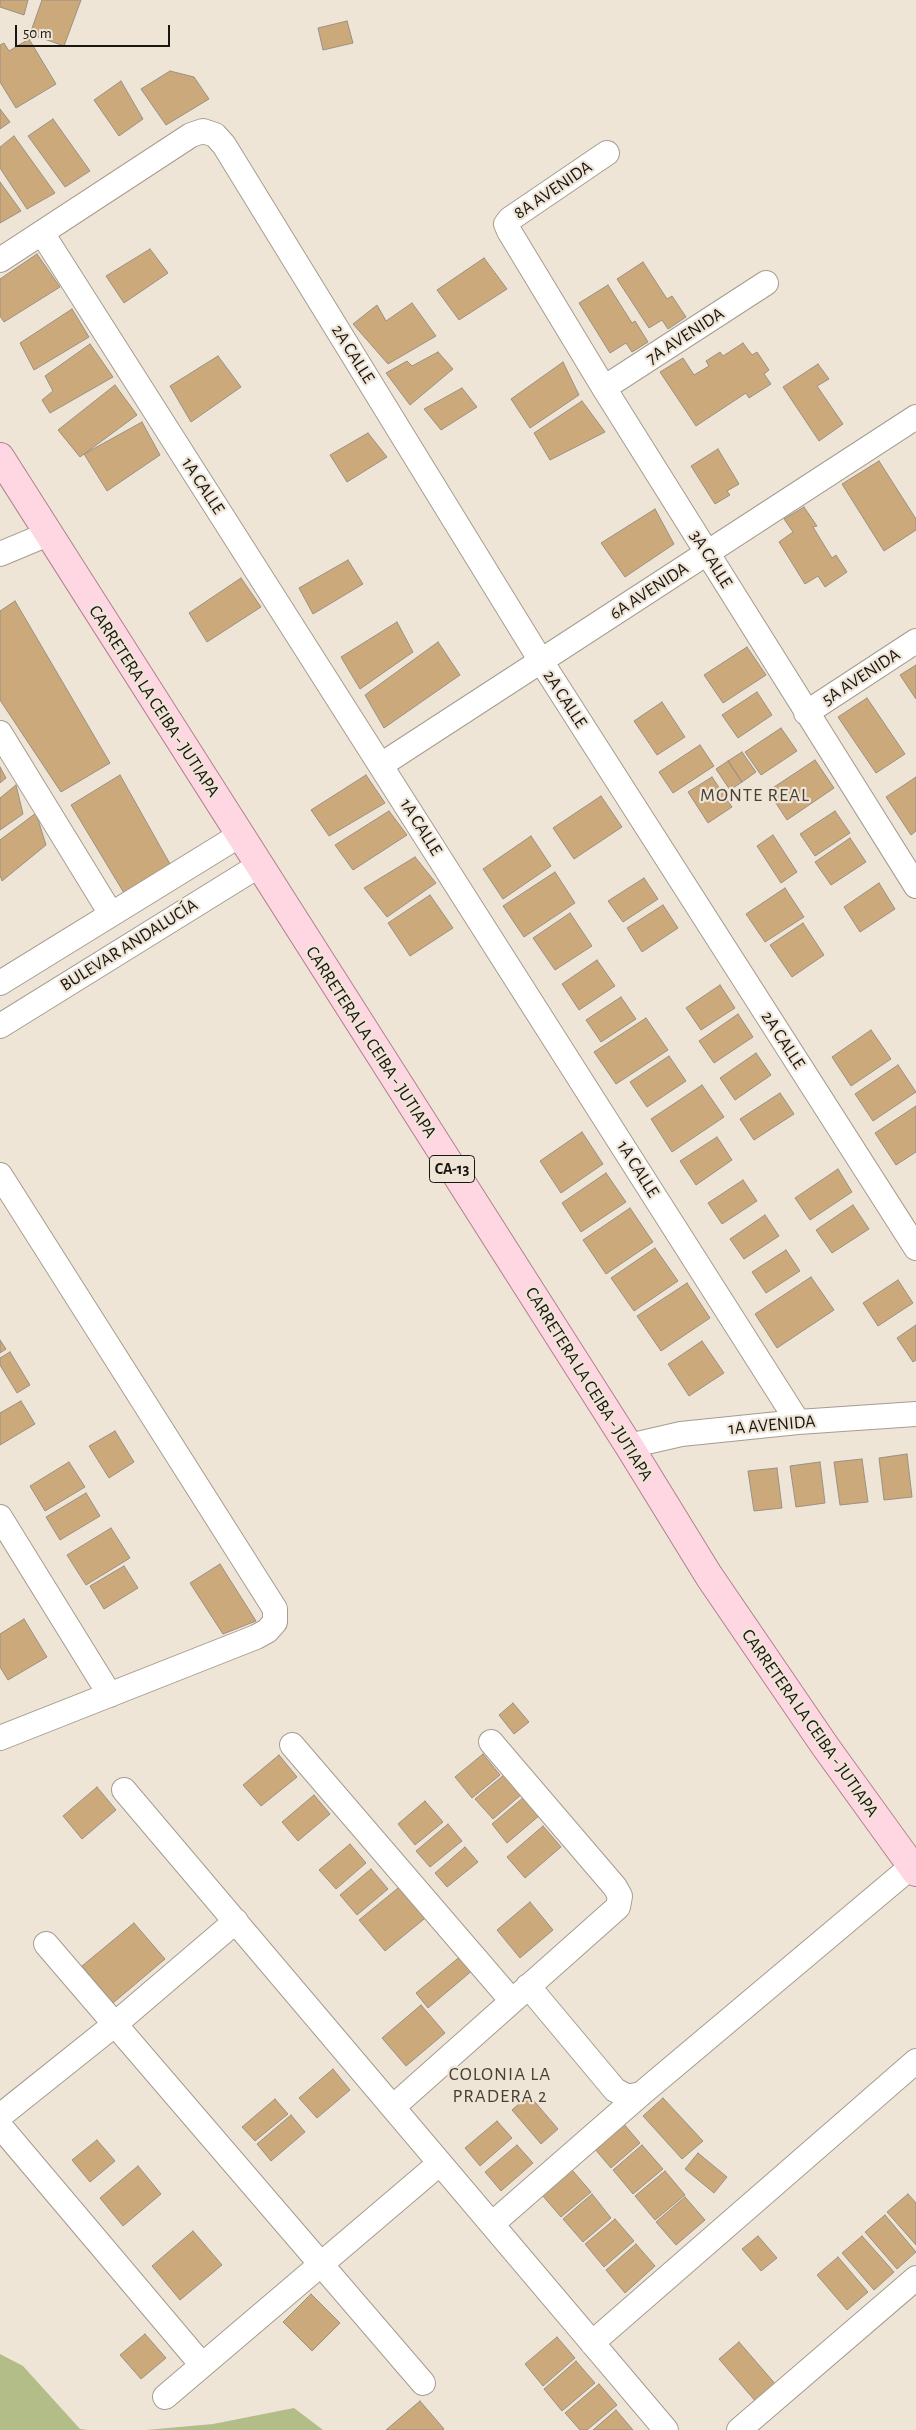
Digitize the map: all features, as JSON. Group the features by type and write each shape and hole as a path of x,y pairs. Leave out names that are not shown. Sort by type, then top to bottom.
{"main road":[{"name":"CARRETERA LA CEIBA - JUTIAPA","path":"0,457 258,866 629,1446 709,1576 825,1746 914,1870"}],"street":[{"name":"2A CALLE","path":"42,233 191,135 203,131 215,135 224,145 541,661 916,1248"},
{"name":"8A AVENIDA","path":"509,231 506,224 510,219 607,153"},
{"name":"3A CALLE","path":"509,231 806,713 915,881"},
{"path":"0,260 42,233"},
{"name":"1A CALLE","path":"42,233 798,1422"},
{"name":"7A AVENIDA","path":"604,388 766,283"},
{"name":"6A AVENIDA","path":"381,765 916,416"},
{"path":"0,554 48,534"},
{"name":"5A AVENIDA","path":"806,713 916,641"},
{"path":"0,732 111,914"},
{"name":"BULEVAR ANDALUCÍA","path":"0,983 240,835"},
{"name":"BULEVAR ANDALUCÍA","path":"0,1026 258,866"},
{"path":"0,1174 275,1610 275,1622 267,1631 256,1637 0,1738"},
{"name":"1A AVENIDA","path":"629,1446 681,1434 798,1422 916,1414"},
{"path":"0,1517 110,1695"},
{"path":"393,2107 618,1907 620,1896 615,1887 491,1742"},
{"path":"292,1745 520,1994 615,2090 628,2097 641,2094"},
{"path":"124,1790 666,2430"},
{"path":"492,2224 641,2094 914,1870"},
{"path":"0,2116 114,2024 236,1921"},
{"path":"46,1944 320,2266 423,2383"},
{"path":"592,2343 916,2061"},
{"path":"0,2126 202,2365"},
{"path":"165,2397 440,2163"},
{"path":"739,2430 916,2278"}],"green space":[{"path":"0,2354 23,2366 80,2429 88,2430 0,2430"},
{"path":"294,2408 323,2430 146,2430 213,2424"}],"building":[{"path":"0,0 28,0 24,15 0,7"},
{"path":"42,0 81,0 64,46 30,34"},
{"path":"347,21 353,43 323,50 318,28"},
{"path":"29,39 56,84 16,108 0,82 0,45 4,43 9,51"},
{"path":"170,71 194,77 209,99 166,125 141,89"},
{"path":"121,81 143,119 119,136 94,100"},
{"path":"0,109 10,122 0,129"},
{"path":"53,119 90,171 65,187 28,136"},
{"path":"14,136 55,193 27,209 0,168 0,147"},
{"path":"0,182 21,211 0,223"},
{"path":"150,249 168,273 124,303 106,276"},
{"path":"37,254 60,287 4,322 0,316 0,279"},
{"path":"484,258 507,289 459,320 437,290"},
{"path":"643,262 667,299 672,296 686,317 668,329 662,320 649,328 617,279"},
{"path":"608,285 632,323 635,321 648,342 632,352 626,343 610,353 579,303"},
{"path":"412,303 436,336 388,364 353,324 377,305 386,321"},
{"path":"72,309 89,337 34,370 20,343"},
{"path":"743,343 752,355 757,352 769,370 764,374 771,384 749,398 746,393 696,426 660,372 683,358 694,375 709,366 706,361 720,352 723,356"},
{"path":"90,344 113,377 50,413 42,400 53,391 45,376"},
{"path":"438,352 453,369 410,405 386,373 407,361 412,366"},
{"path":"218,356 241,387 191,422 170,386"},
{"path":"563,362 579,395 530,428 511,399"},
{"path":"818,364 829,379 817,386 843,424 819,441 783,387"},
{"path":"115,385 137,415 80,457 58,430"},
{"path":"462,388 477,407 441,430 424,409"},
{"path":"582,401 605,432 550,460 534,433"},
{"path":"142,422 160,455 107,491 84,454"},
{"path":"368,433 387,457 347,482 330,455"},
{"path":"718,449 739,484 727,491 730,495 715,504 691,466"},
{"path":"879,461 916,519 916,530 884,551 842,484"},
{"path":"804,507 817,526 813,527 832,558 836,555 847,572 825,587 818,576 805,584 779,542 793,532 784,519"},
{"path":"655,509 674,544 625,577 601,543"},
{"path":"348,560 363,584 313,614 299,588"},
{"path":"241,578 261,607 207,642 189,613"},
{"path":"15,601 110,763 61,792 0,700 0,611"},
{"path":"397,622 413,652 360,689 341,657"},
{"path":"438,642 460,675 384,728 365,695"},
{"path":"747,647 766,675 723,703 704,675"},
{"path":"916,665 916,699 900,675"},
{"path":"757,692 772,715 738,738 722,715"},
{"path":"867,698 905,754 876,773 838,717"},
{"path":"662,702 685,737 657,755 634,721"},
{"path":"781,728 797,751 761,775 745,752"},
{"path":"700,745 714,766 673,793 659,772"},
{"path":"742,752 756,772 742,782 728,761"},
{"path":"815,760 834,788 787,820 768,791"},
{"path":"728,761 742,782 730,790 716,769"},
{"path":"0,767 6,778 0,783"},
{"path":"120,775 170,864 124,893 71,805"},
{"path":"366,775 385,803 329,836 311,810"},
{"path":"712,777 732,807 708,823 688,792"},
{"path":"916,777 916,831 911,835 886,797"},
{"path":"16,785 23,814 0,830 0,798"},
{"path":"601,796 622,827 574,859 553,828"},
{"path":"389,811 407,835 353,870 335,845"},
{"path":"835,811 850,833 815,856 800,834"},
{"path":"36,813 46,845 2,881 0,875 0,840"},
{"path":"773,835 797,872 781,883 757,846"},
{"path":"531,836 551,866 503,899 483,869"},
{"path":"850,838 866,862 831,885 815,862"},
{"path":"415,857 436,883 387,917 364,888"},
{"path":"555,872 575,903 524,937 503,906"},
{"path":"644,878 658,899 623,922 608,901"},
{"path":"879,883 895,909 860,932 844,907"},
{"path":"785,888 804,917 765,942 746,914"},
{"path":"430,895 453,928 410,956 388,923"},
{"path":"663,905 678,928 642,952 627,928"},
{"path":"570,913 592,946 555,970 533,938"},
{"path":"803,923 824,955 792,977 770,945"},
{"path":"597,960 615,986 579,1010 562,984"},
{"path":"720,985 735,1008 701,1030 686,1008"},
{"path":"621,997 636,1019 601,1042 586,1020"},
{"path":"738,1014 753,1037 714,1063 699,1041"},
{"path":"646,1018 668,1050 616,1084 594,1052"},
{"path":"871,1030 891,1059 851,1086 832,1057"},
{"path":"756,1053 771,1075 735,1100 720,1078"},
{"path":"669,1056 686,1081 647,1107 630,1082"},
{"path":"898,1065 916,1092 873,1121 855,1094"},
{"path":"702,1085 724,1117 672,1152 651,1119"},
{"path":"780,1093 794,1114 754,1140 740,1119"},
{"path":"916,1106 916,1152 896,1165 875,1133"},
{"path":"582,1132 603,1164 561,1193 540,1161"},
{"path":"717,1137 732,1160 696,1185 680,1161"},
{"path":"838,1169 852,1192 810,1220 795,1198"},
{"path":"606,1173 626,1202 581,1232 562,1203"},
{"path":"743,1180 757,1201 722,1224 708,1203"},
{"path":"853,1205 869,1229 832,1253 816,1230"},
{"path":"630,1208 653,1242 606,1274 583,1240"},
{"path":"765,1215 779,1236 744,1259 730,1239"},
{"path":"655,1248 678,1281 634,1311 611,1278"},
{"path":"786,1250 800,1271 766,1293 752,1272"},
{"path":"811,1277 834,1310 777,1348 755,1314"},
{"path":"898,1280 913,1303 878,1326 863,1303"},
{"path":"687,1283 710,1318 661,1351 637,1316"},
{"path":"916,1325 916,1360 913,1362 897,1338"},
{"path":"0,1340 6,1349 0,1353"},
{"path":"702,1341 724,1373 689,1396 668,1364"},
{"path":"10,1352 30,1385 17,1393 0,1365 0,1358"},
{"path":"21,1401 35,1424 0,1445 0,1413"},
{"path":"115,1431 134,1462 109,1478 89,1446"},
{"path":"907,1454 912,1497 884,1500 879,1458"},
{"path":"862,1459 868,1502 840,1505 834,1462"},
{"path":"69,1462 85,1487 45,1511 30,1486"},
{"path":"820,1462 825,1503 796,1507 790,1466"},
{"path":"777,1468 782,1508 754,1511 748,1471"},
{"path":"86,1493 100,1516 60,1540 46,1517"},
{"path":"111,1528 130,1558 86,1585 67,1555"},
{"path":"220,1564 256,1621 223,1634 190,1583"},
{"path":"124,1566 138,1588 104,1609 90,1586"},
{"path":"24,1619 47,1657 8,1680 0,1667 0,1634"},
{"path":"513,1703 529,1722 514,1734 499,1715"},
{"path":"483,1754 500,1775 472,1798 455,1777"},
{"path":"279,1755 297,1777 261,1806 243,1785"},
{"path":"505,1774 522,1794 493,1819 475,1799"},
{"path":"97,1787 116,1810 82,1839 63,1816"},
{"path":"314,1795 330,1814 298,1841 282,1822"},
{"path":"524,1797 540,1815 507,1843 492,1824"},
{"path":"425,1801 443,1822 415,1845 398,1824"},
{"path":"448,1824 462,1841 430,1867 416,1851"},
{"path":"543,1826 561,1847 525,1878 507,1857"},
{"path":"350,1844 366,1863 336,1889 319,1870"},
{"path":"465,1847 478,1862 447,1887 435,1873"},
{"path":"371,1869 388,1889 357,1915 340,1895"},
{"path":"403,1884 429,1915 385,1951 359,1920"},
{"path":"530,1902 553,1930 520,1958 497,1930"},
{"path":"134,1923 165,1959 113,2003 82,1966"},
{"path":"462,1955 474,1969 428,2008 416,1993"},
{"path":"421,2005 445,2033 406,2066 382,2038"},
{"path":"333,2069 350,2090 317,2118 299,2098"},
{"path":"529,2095 558,2129 541,2144 512,2110"},
{"path":"663,2098 703,2141 682,2159 643,2116"},
{"path":"275,2099 288,2114 255,2141 242,2127"},
{"path":"291,2115 305,2132 271,2161 257,2144"},
{"path":"497,2121 512,2138 480,2166 465,2148"},
{"path":"623,2123 640,2143 611,2168 594,2148"},
{"path":"97,2140 115,2161 90,2182 72,2160"},
{"path":"517,2145 533,2163 501,2191 485,2172"},
{"path":"642,2145 663,2169 633,2194 613,2170"},
{"path":"698,2153 727,2177 714,2193 685,2169"},
{"path":"138,2166 161,2194 123,2226 100,2198"},
{"path":"572,2170 591,2192 561,2217 542,2195"},
{"path":"665,2171 685,2195 655,2220 635,2196"},
{"path":"592,2194 611,2218 583,2242 563,2219"},
{"path":"908,2194 916,2203 916,2245 887,2212"},
{"path":"685,2197 705,2220 676,2245 656,2222"},
{"path":"885,2215 916,2252 897,2269 865,2232"},
{"path":"615,2219 634,2241 604,2267 585,2244"},
{"path":"193,2231 222,2265 180,2300 152,2266"},
{"path":"758,2236 777,2258 761,2271 742,2249"},
{"path":"862,2236 894,2272 874,2290 842,2253"},
{"path":"636,2244 655,2266 625,2293 606,2270"},
{"path":"838,2257 868,2292 847,2310 817,2275"},
{"path":"311,2294 340,2323 312,2351 283,2322"},
{"path":"145,2334 166,2358 141,2379 120,2355"},
{"path":"557,2337 575,2358 543,2386 525,2364"},
{"path":"739,2342 777,2386 757,2403 719,2359"},
{"path":"576,2361 595,2383 562,2411 544,2389"},
{"path":"599,2384 617,2405 587,2430 580,2430 565,2413"},
{"path":"420,2401 444,2429 386,2430"},
{"path":"616,2410 633,2430 593,2430"}],"district":[{"name":"MONTE REAL","path":"755,795"},
{"name":"COLONIA LA PRADERA 2","path":"500,2085"}]}
